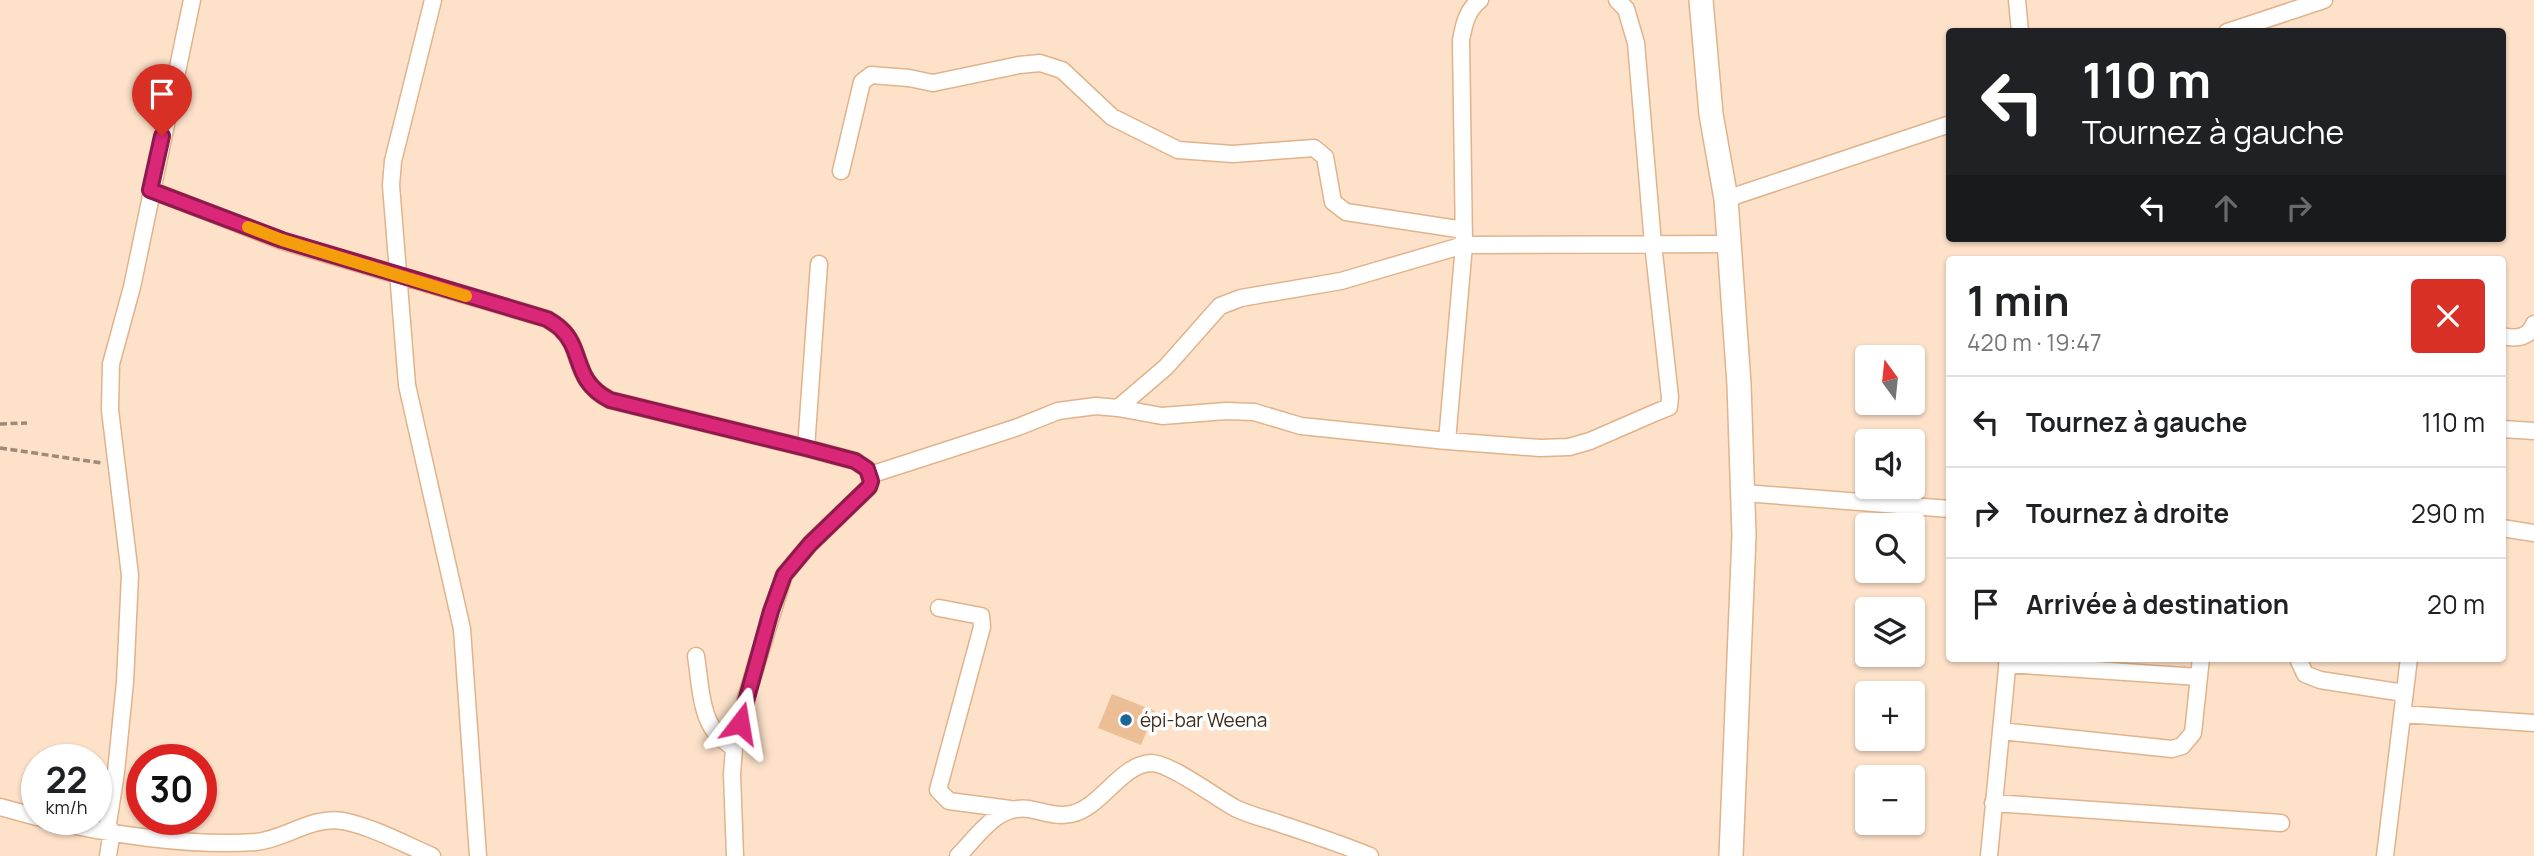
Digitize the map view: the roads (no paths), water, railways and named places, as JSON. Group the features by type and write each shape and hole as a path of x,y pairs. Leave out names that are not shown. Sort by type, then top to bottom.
{"main road":[{"path":"1701,0 1711,114 1726,199 1744,493 1731,856"}],"street":[{"path":"112,805 130,600 130,554 110,410 111,364 132,286 192,0"},
{"path":"433,0 393,161 391,185 407,385 462,629 478,856"},
{"path":"1447,441 1464,237 1461,40 1465,21 1473,5 1480,0"},
{"path":"870,475 1018,427 1058,411 1096,406 1162,416 1226,411 1254,412 1301,426 1540,448 1569,447 1609,434 1669,408 1636,43 1633,25 1626,9 1617,0"},
{"path":"2017,0 2020,28"},
{"path":"2237,28 2299,4 2324,0"},
{"path":"841,171 862,82 871,75 933,83 1040,63 1062,71 1112,117 1178,150 1233,154 1314,148 1325,157 1334,202 1346,212 1464,237 1728,244"},
{"path":"1726,199 1946,125"},
{"path":"150,190 282,240 547,319 563,330 584,376 597,393 610,400 855,461 867,469 870,475 869,487 810,544 784,575 753,673 734,748 732,774 736,856"},
{"path":"1118,408 1166,368 1220,306 1241,298 1341,281 1464,237"},
{"path":"806,448 820,264"},
{"path":"2506,337 2523,336 2531,332 2534,324"},
{"path":"2506,429 2534,431"},
{"path":"1744,493 1946,509"},
{"path":"2506,529 2534,533"},
{"path":"939,608 981,616 982,627 938,790 949,801 1028,809 1056,815 1072,814 1096,800 1129,772 1151,763 1166,767 1238,810 1370,856"},
{"path":"696,656 710,724 717,734 734,748"},
{"path":"1989,856 2007,662"},
{"path":"2019,662 2199,677"},
{"path":"2001,731 2172,749 2182,746 2193,733 2201,662"},
{"path":"2300,662 2305,674 2320,680 2404,693"},
{"path":"2385,856 2408,662"},
{"path":"2402,714 2534,723"},
{"path":"1993,803 2281,823"},
{"path":"0,807 21,813"},
{"path":"958,856 994,818 1010,809"},
{"path":"112,830 172,840 257,842 281,837 307,824 343,821 432,856"},
{"path":"108,856 109,835"}],"place":[{"name":"épi-bar Weena","path":"1126,720"}]}
